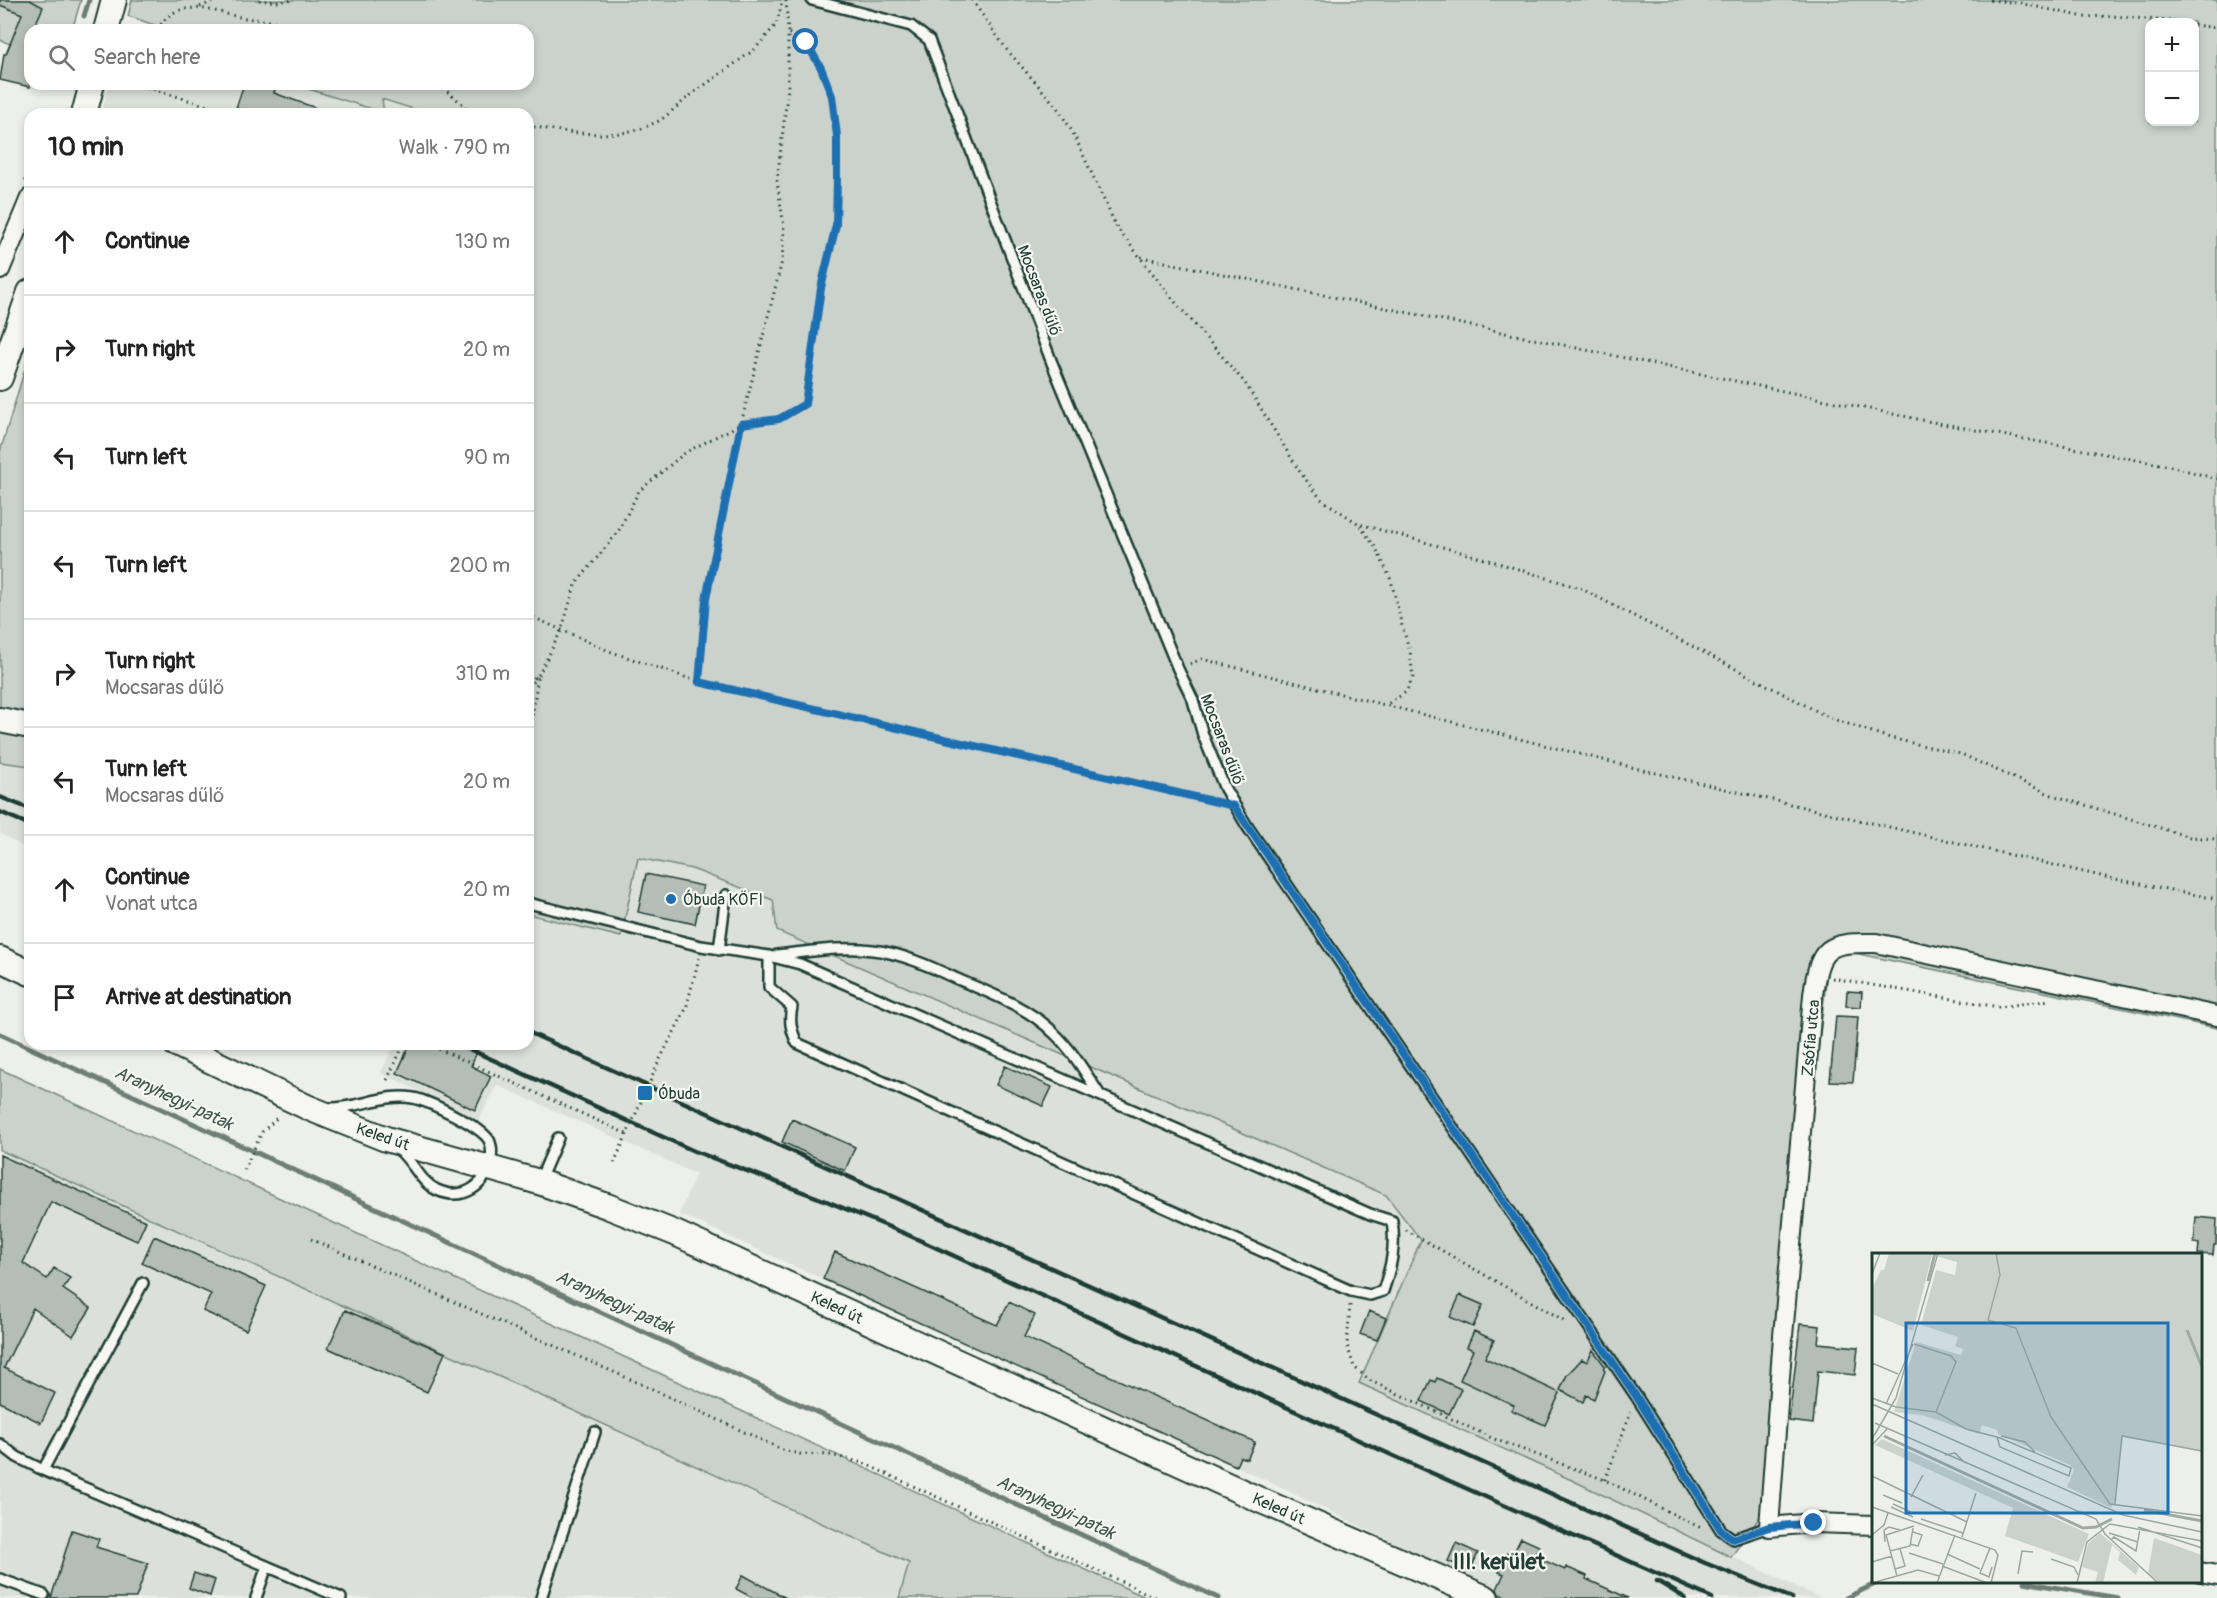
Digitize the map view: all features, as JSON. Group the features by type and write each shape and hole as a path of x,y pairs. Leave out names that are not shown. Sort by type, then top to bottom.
{"street":[{"path":"108,24 114,0"},
{"path":"86,108 90,90"},
{"path":"0,270 24,212"},
{"path":"0,378 24,309"},
{"path":"0,720 24,725"},
{"name":"Zsófia utca","path":"1769,1527 1783,1336 1816,975 1820,959 1830,948 1847,942 1876,943 2217,1016"},
{"path":"0,959 24,970"},
{"name":"Keled út","path":"188,1050 309,1108 386,1139 539,1182 675,1233 1262,1501 1486,1598"},
{"path":"1769,1527 1823,1523 1872,1525"},
{"path":"2202,1572 2217,1575"}],"lane":[{"name":"Mocsaras dűlő","path":"812,0 911,26 929,40 1052,363 1178,669 1193,700 1203,735 1224,789 1636,1396 1721,1530 1733,1539"},
{"path":"719,950 726,895"},
{"path":"534,904 700,946 769,956 806,967 1370,1214 1392,1221 1395,1240 1390,1272 1383,1291 1370,1295 1351,1291 797,1043 790,1024 792,1007 769,987 769,956"},
{"path":"769,956 848,948 882,952 927,966 1008,1001 1034,1016 1069,1047 1100,1095"},
{"path":"309,1108 341,1108 396,1097 415,1098 480,1130 489,1140 491,1147 489,1168 478,1186 459,1193 436,1190 386,1139"},
{"path":"539,1182 558,1138"},
{"path":"43,1470 143,1283"},
{"path":"541,1598 595,1432"},
{"path":"0,1444 17,1457 43,1470 341,1598"},
{"path":"1733,1539 1769,1527"},
{"path":"256,1598 267,1566"},
{"path":"0,1579 44,1595"}],"path":[{"path":"161,24 176,12 218,0"},
{"path":"259,0 276,2 295,0"},
{"path":"699,682 706,599 741,424 782,261 784,227 777,182 788,88 789,33 784,0"},
{"path":"534,127 598,134 632,130 661,120 692,94 754,50 776,25 784,0"},
{"path":"972,0 1007,50 1057,107 1073,133 1118,228 1176,303 1245,383 1300,472 1322,499 1359,524 1580,588 1830,718 1890,738 1961,754 2049,794 2190,837 2217,839"},
{"path":"1990,0 2019,3 2085,17 2112,16 2145,19"},
{"path":"196,8 218,10 236,17 284,24"},
{"path":"2199,25 2217,28"},
{"path":"534,680 562,630 575,585 618,532 639,491 686,452 741,424 779,419 805,404 821,288 836,225 837,136 832,96 821,68 806,42 789,33"},
{"path":"156,90 214,108"},
{"path":"445,90 468,108"},
{"path":"1140,256 1916,418 2170,466 2217,479"},
{"path":"1359,524 1376,548 1391,580 1410,651 1413,677 1406,692 1385,706"},
{"path":"534,618 609,651 699,682 1234,806"},
{"path":"1192,663 1202,659 1650,772 2104,877 2217,899"},
{"path":"534,678 538,676"},
{"path":"534,704 538,676"},
{"path":"614,1163 660,1059 686,1009 697,971 700,946"},
{"path":"1816,975 1999,1007 2054,1000"},
{"path":"387,1080 401,1050"},
{"path":"441,1050 627,1134"},
{"path":"244,1170 262,1132"},
{"path":"1392,1221 1597,1339"},
{"path":"311,1239 783,1450 800,1454 831,1455 863,1463 1157,1598"},
{"path":"1351,1291 1347,1345 1354,1367 1371,1381 1494,1439 1605,1480 1718,1536 1733,1539"},
{"path":"1605,1480 1636,1396"}],"shaded area":[{"path":"0,0 81,0 74,24 24,24 24,50 0,40"},
{"path":"132,0 2217,0 2217,1028 1830,948 1787,1319 1770,1503 1731,1557 1578,1483 1359,1383 1421,1240 1386,1195 777,931 773,900 692,869 638,858 621,937 534,915 534,108 410,108 382,99 383,108 368,108 312,90 534,90 534,24 151,24 128,16"},
{"path":"107,90 355,90 411,108 103,108"},
{"path":"24,372 24,765 0,762 0,452"},
{"path":"0,762 24,765 24,847 0,833"},
{"path":"638,857 692,869 773,900 777,931 1386,1195 1421,1240 1359,1383 1578,1483 1820,1598 1508,1598 1236,1466 679,1214 696,1174 497,1085 479,1120 381,1073 391,1050 534,1050 534,915 621,937"},
{"path":"0,1069 1147,1598 899,1598 909,1563 0,1150"},
{"path":"0,1150 910,1563 899,1598 0,1598"}],"building":[{"path":"0,0 30,0 43,7 36,24 24,24 24,86 0,80 4,54 6,54 22,14 0,5"},
{"path":"242,90 275,90 274,93 316,108 236,108"},
{"name":"Óbuda KÖFI","path":"646,874 703,886 695,924 638,912"},
{"path":"1847,991 1862,992 1861,1007 1846,1006"},
{"path":"1836,1016 1858,1017 1853,1082 1830,1081"},
{"path":"407,1050 478,1050 471,1066 491,1076 475,1110 397,1073"},
{"path":"1005,1066 1052,1087 1043,1106 996,1085"},
{"path":"792,1119 855,1147 845,1171 782,1142"},
{"path":"0,1155 146,1221 137,1241 51,1202 23,1263 47,1279 54,1268 70,1278 63,1289 91,1308 73,1336 33,1308 4,1368 55,1393 41,1423 0,1402"},
{"path":"2196,1217 2217,1219 2216,1245 2214,1245 2213,1255 2198,1253 2199,1244 2194,1243"},
{"path":"154,1236 266,1286 246,1330 203,1311 211,1294 142,1263"},
{"path":"835,1252 997,1325 1009,1302 1035,1315 1024,1337 1255,1442 1247,1459 1240,1457 1236,1466 823,1279"},
{"path":"1460,1295 1483,1305 1473,1327 1450,1317"},
{"path":"345,1310 445,1353 427,1392 328,1348"},
{"path":"1369,1311 1386,1318 1377,1340 1360,1334"},
{"path":"1800,1324 1820,1326 1818,1343 1858,1347 1855,1375 1818,1371 1813,1424 1789,1421"},
{"path":"1474,1331 1494,1340 1485,1358 1560,1393 1545,1425 1511,1410 1514,1405 1460,1380 1473,1350 1467,1347"},
{"path":"1593,1350 1605,1366 1603,1369 1605,1371 1594,1399 1586,1395 1583,1402 1560,1390 1567,1375 1582,1359 1587,1362"},
{"path":"1437,1378 1461,1389 1449,1414 1421,1401 1431,1380 1435,1382"},
{"path":"72,1530 99,1539 96,1547 148,1563 136,1598 51,1598"},
{"path":"1521,1538 1539,1546 1534,1556 1565,1570 1566,1567 1587,1576 1586,1579 1628,1598 1508,1598 1499,1594 1497,1589 1504,1574 1499,1572 1507,1553 1512,1556"},
{"path":"1456,1543 1478,1553 1470,1571 1448,1561"},
{"path":"194,1573 215,1580 210,1596 189,1588"},
{"path":"743,1575 786,1598 753,1598 736,1589"}],"waterway":[{"path":"84,16 89,0"},
{"name":"Aranyhegyi-patak","path":"0,1034 24,1045"},
{"name":"Aranyhegyi-patak","path":"35,1050 1218,1598"},
{"name":"Aranyhegyi-patak","path":"1846,1598 1877,1583"},
{"name":"Aranyhegyi-patak","path":"2030,1583 2118,1598"}],"railway":[{"path":"0,797 24,807"},
{"path":"0,812 24,822"},
{"path":"534,1035 1705,1563 1792,1598"},
{"path":"471,1050 694,1151 906,1234 1712,1598"},
{"path":"1657,1581 1685,1598"}],"place":[{"name":"Óbuda KÖFI","path":"671,899"},
{"name":"Óbuda","path":"645,1093"}],"district":[{"name":"III. kerület","path":"1499,1561"}],"route":[{"path":"806,42 821,68 832,96 837,136 836,225 821,288 815,347 805,404 779,419 741,424 711,565 699,682 1234,806 1636,1396 1721,1530 1733,1539 1769,1527 1814,1523"}]}
